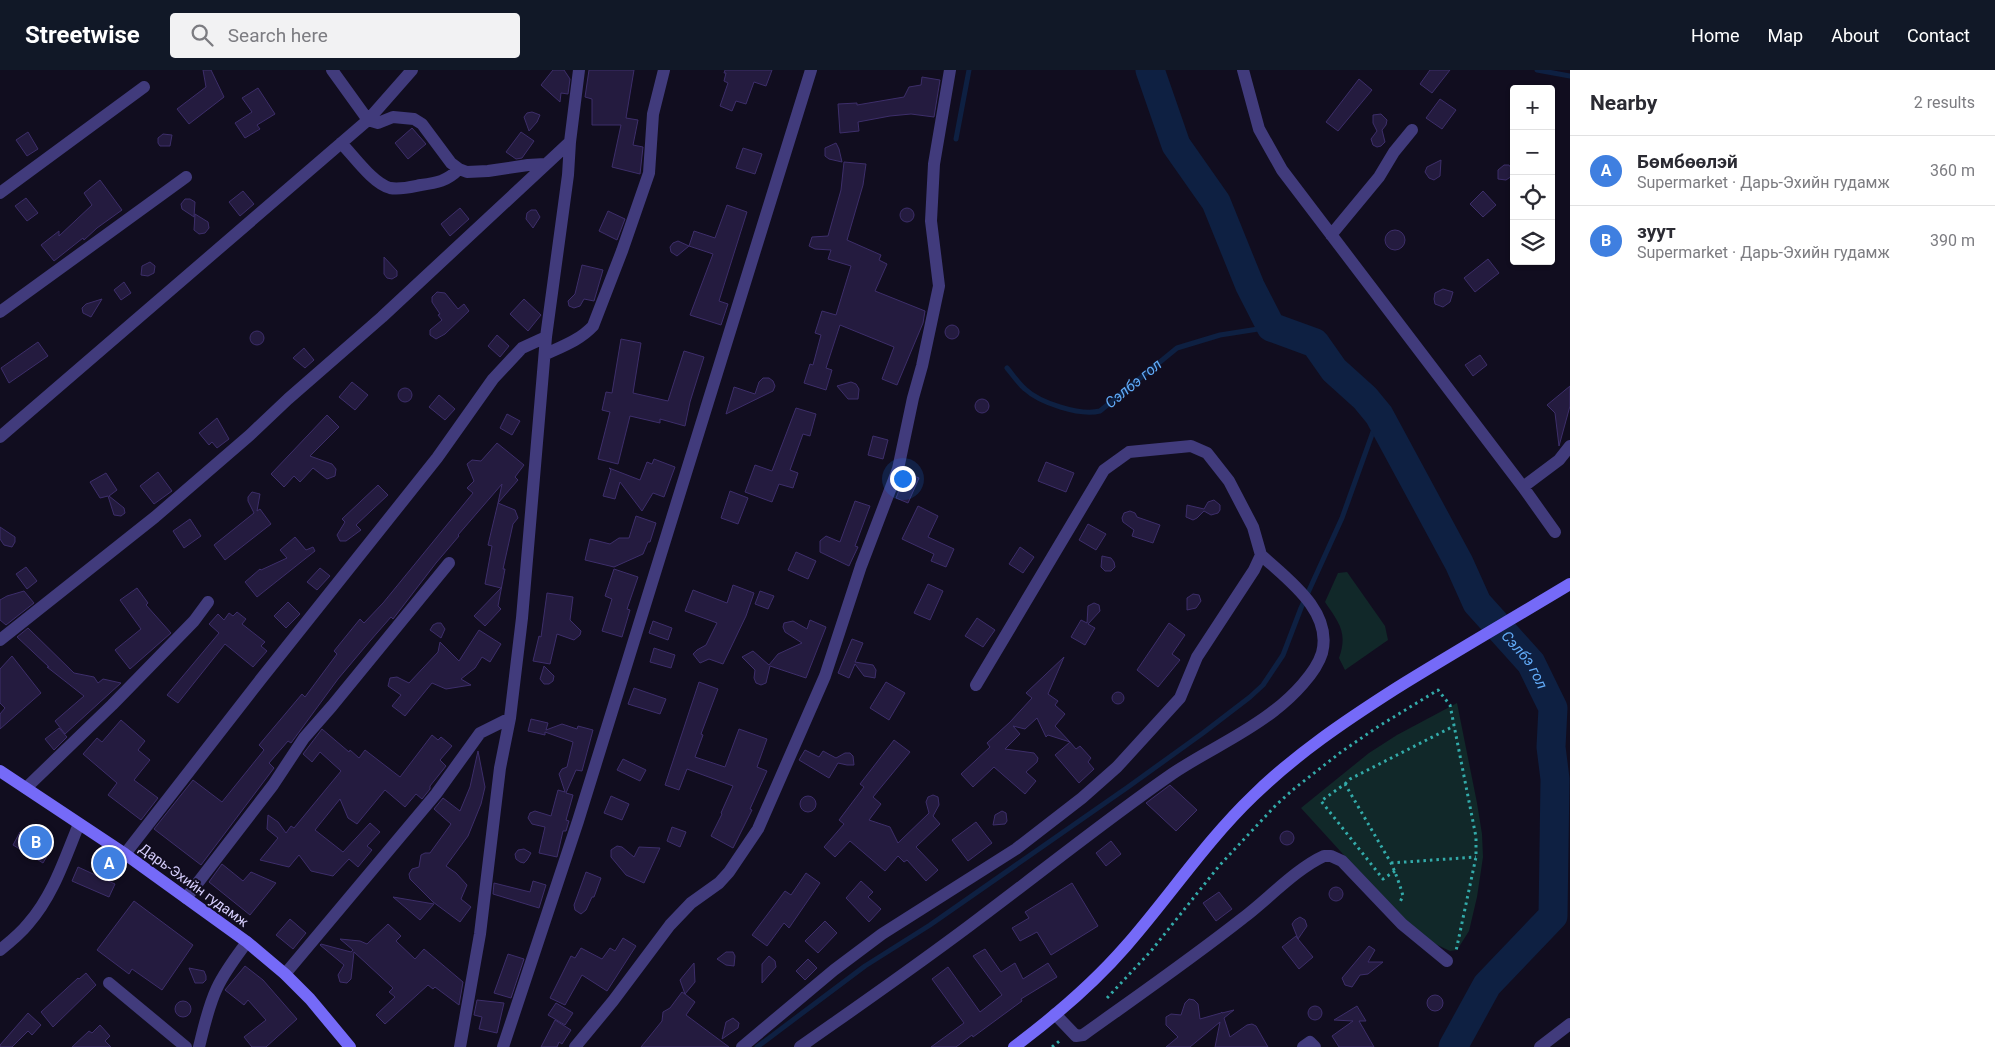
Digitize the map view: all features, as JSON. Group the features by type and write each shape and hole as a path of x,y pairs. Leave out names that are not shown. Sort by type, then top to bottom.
{"main road":[{"path":"1014,1047 1055,1014 1125,947 1204,850 1252,796 1293,760 1333,730 1418,675 1570,584"},
{"name":"Дарь-Эхийн гудамж","path":"0,771 125,854 247,942 310,998 350,1047"}],"street":[{"path":"332,70 368,120 378,123 393,117 414,119 422,124 451,163 460,169 467,172 488,171 545,164"},
{"path":"0,437 368,120 412,70"},
{"path":"460,1047 480,934 500,768 510,718 522,618 546,337 568,175 579,70"},
{"path":"546,354 574,341 593,326 619,260 649,173 653,114 664,70"},
{"path":"503,1047 578,821 811,70"},
{"path":"575,1047 613,1001 670,925 691,903 719,883 729,872 758,829 825,676 861,566 898,469 939,286 931,221 934,164 950,70"},
{"path":"1243,70 1259,129 1282,170 1523,487 1555,532"},
{"path":"0,194 144,87"},
{"path":"1331,234 1378,177 1394,152 1412,130"},
{"path":"0,640 155,517 243,442 288,399 382,317 570,142"},
{"path":"341,143 378,182 388,187 399,188 439,182 450,178 460,169"},
{"path":"0,312 186,177"},
{"path":"125,854 437,458 493,379 522,348 546,337"},
{"path":"800,1047 979,919 1173,773 1250,728 1276,709 1303,684 1322,654 1323,637 1316,612 1296,588 1261,555 1253,527 1229,481 1208,453 1191,446 1129,452 1104,470 976,685"},
{"path":"1523,487 1558,460 1570,446"},
{"path":"742,1047 834,970 882,934 1016,849 1082,798 1117,768 1180,698 1197,657 1249,578 1261,555"},
{"path":"186,898 273,785 304,738 449,563"},
{"path":"26,788 112,704 194,620 208,602"},
{"path":"285,974 436,794 480,733 510,718"},
{"path":"0,950 17,935 37,912 59,873 80,824"},
{"path":"1055,1014 1076,1036 1083,1035 1202,949 1288,881 1324,856 1331,856 1342,861 1428,947 1450,960"},
{"path":"198,1047 217,988 247,942"},
{"path":"109,982 186,1047"},
{"path":"1540,1047 1570,1024"},
{"path":"1303,1047 1310,1042 1315,1047"}],"path":[{"path":"1105,1001 1151,951 1219,866 1270,811 1295,788 1363,737 1438,690 1450,705 1475,824 1476,857 1450,960"},
{"path":"1394,871 1383,879 1320,801 1350,779 1454,726"},
{"path":"1345,784 1391,863 1403,896 1401,901 1390,911"},
{"path":"1391,863 1476,857"},
{"path":"1052,1047 1071,1031"}],"green space":[{"path":"1347,572 1385,626 1388,640 1345,670 1339,658 1343,641 1341,628 1325,602 1338,573"},
{"path":"1457,703 1477,803 1482,834 1483,857 1477,897 1469,931 1457,950 1450,951 1429,941 1393,909 1301,808 1369,753 1397,735"}],"building":[{"path":"203,70 211,70 224,97 189,124 177,109 206,87"},
{"path":"553,70 564,70 570,79 568,94 561,93 560,102 541,85"},
{"path":"589,70 634,70 626,118 638,120 633,145 643,147 640,174 612,167 621,125 592,125 592,99 585,97"},
{"path":"725,70 772,70 766,86 754,82 746,104 736,101 732,111 720,106 728,83 724,81"},
{"path":"1430,70 1450,70 1432,93 1420,84"},
{"path":"922,77 940,80 934,117 911,114 890,116 858,122 859,131 840,133 838,104 857,103 857,105 904,97 909,87 921,85"},
{"path":"1359,79 1372,90 1338,131 1326,122"},
{"path":"258,88 275,114 257,125 260,129 245,138 235,123 252,112 242,98"},
{"path":"1440,99 1456,110 1442,129 1426,118"},
{"path":"532,112 540,115 529,131 524,117 527,113"},
{"path":"1381,114 1387,120 1382,130 1385,142 1377,147 1373,145 1371,139 1377,131 1373,123 1373,115"},
{"path":"412,128 426,144 408,159 395,143"},
{"path":"28,132 38,149 27,156 16,140"},
{"path":"521,132 534,141 522,158 516,159 506,152"},
{"path":"163,134 172,135 170,146 160,146 158,143 158,138"},
{"path":"836,143 842,162 825,156 825,148"},
{"path":"743,148 762,154 755,174 736,168"},
{"path":"1441,160 1440,176 1434,180 1429,178 1425,172 1427,167"},
{"path":"844,162 866,164 863,185 847,240 881,255 879,260 887,264 875,291 925,311 923,323 897,385 882,379 894,347 840,325 826,368 832,370 826,390 804,383 810,364 813,365 821,335 815,333 822,311 836,315 851,266 828,259 831,250 815,249 809,246 812,237 828,236 841,190"},
{"path":"1504,165 1509,165 1510,177 1506,180 1498,179 1498,170"},
{"path":"100,180 122,210 54,261 41,245 59,231 59,236 92,205 84,193"},
{"path":"243,191 254,204 240,216 229,202"},
{"path":"1483,191 1496,205 1483,217 1470,204"},
{"path":"26,198 38,213 27,221 15,206"},
{"path":"185,199 195,202 194,217 182,209 181,204"},
{"path":"727,205 747,212 719,301 728,304 721,325 690,315 713,254 689,246 694,231 715,238"},
{"path":"460,208 469,219 450,236 441,224"},
{"path":"907,208 912,210 914,215 912,220 907,222 902,220 900,215 902,210"},
{"path":"531,210 536,210 540,217 533,228 526,219 527,213"},
{"path":"608,211 625,219 617,240 599,231"},
{"path":"195,214 208,222 209,228 205,233 199,234 194,230"},
{"path":"1395,230 1402,233 1405,240 1402,247 1395,250 1388,247 1385,240 1388,233"},
{"path":"678,241 689,246 677,256 671,252 670,247"},
{"path":"384,257 397,271 397,276 392,279 387,278 384,274"},
{"path":"1488,259 1499,273 1475,292 1464,278"},
{"path":"150,262 155,266 154,273 148,276 141,275 142,266"},
{"path":"582,265 603,270 594,301 584,299 580,306 574,308 569,306 568,301 575,294"},
{"path":"124,282 131,293 121,300 114,290"},
{"path":"1443,289 1453,292 1450,302 1443,307 1435,304 1434,299 1435,293"},
{"path":"437,292 445,293 458,309 464,304 469,311 445,334 436,339 430,335 430,330 442,320 432,302 432,297"},
{"path":"102,299 91,317 83,313 82,308 86,304"},
{"path":"524,299 541,315 528,331 510,314"},
{"path":"949,325 955,325 959,332 955,339 949,339 945,335 945,329"},
{"path":"257,331 262,333 264,338 262,343 257,345 252,343 250,338 252,333"},
{"path":"497,335 509,346 500,357 488,346"},
{"path":"621,339 641,343 633,393 668,401 684,351 704,357 690,402 685,426 660,419 660,423 630,416 618,464 598,459 610,412 602,410 606,392 612,393"},
{"path":"38,342 48,356 9,383 1,368"},
{"path":"304,348 314,360 305,368 293,358"},
{"path":"1480,355 1487,365 1473,376 1465,365"},
{"path":"763,378 769,378 773,381 775,386 773,391 726,414 734,387 755,394 759,382"},
{"path":"352,382 368,395 355,410 339,397"},
{"path":"851,382 856,384 859,389 858,399 848,399 837,386"},
{"path":"1570,386 1570,406 1559,446 1555,413 1547,405"},
{"path":"402,388 408,388 412,395 408,402 402,402 398,398 398,392"},
{"path":"439,395 455,409 445,420 429,407"},
{"path":"982,399 987,401 989,406 987,411 982,413 977,411 975,406 977,401"},
{"path":"796,408 816,414 810,436 803,434 790,470 798,473 793,488 779,484 772,502 745,492 755,465 772,471"},
{"path":"507,414 520,421 512,435 500,428"},
{"path":"327,415 339,427 310,456 332,464 336,469 335,476 327,479 313,468 300,482 294,476 284,487 271,474"},
{"path":"217,418 229,439 217,448 212,442 209,445 199,433"},
{"path":"873,436 888,440 883,459 868,455"},
{"path":"497,443 524,465 515,477 518,480 498,503 502,484 458,535 393,619 391,617 338,679 291,743 288,741 269,763 274,768 201,865 154,829 193,780 222,802 264,750 259,745 302,694 305,697 337,654 334,651 360,619 364,623 383,603 473,493 467,488 474,481 467,464 472,460 481,461"},
{"path":"654,459 675,467 664,497 653,493 642,511 620,482 615,499 603,496 611,470 609,468 640,480 647,462 652,464"},
{"path":"1046,462 1074,473 1066,492 1038,481"},
{"path":"158,472 172,491 154,504 140,486"},
{"path":"106,473 117,490 109,496 124,508 125,513 121,516 114,515 108,496 100,498 90,482"},
{"path":"906,473 919,478 908,503 896,498"},
{"path":"378,485 388,495 356,525 361,530 346,541 340,541 337,535 345,522 342,519"},
{"path":"730,491 748,498 738,524 721,518"},
{"path":"252,492 260,494 257,511 260,509 271,524 225,560 214,545 254,513 248,501 248,497"},
{"path":"1214,500 1220,505 1218,513 1211,515 1204,511 1193,520 1186,517 1187,505 1204,509 1208,502"},
{"path":"855,501 870,506 855,546 858,547 849,566 820,552 820,541 826,536 840,542"},
{"path":"498,503 515,510 518,518 513,524 503,569 505,569 498,606 501,609 485,626 474,616 501,588 485,584 492,546 488,545"},
{"path":"918,506 938,516 928,537 954,549 946,567 931,561 934,554 902,539"},
{"path":"1130,511 1135,513 1137,517 1160,525 1153,543 1132,536 1134,530 1123,522 1122,518 1124,513"},
{"path":"636,516 656,523 650,542 648,542 643,554 614,567 585,560 590,539 610,544 619,538 629,538"},
{"path":"190,519 201,536 184,548 173,531"},
{"path":"1088,524 1106,534 1096,550 1079,540"},
{"path":"0,527 15,537 12,547 4,545 0,539"},
{"path":"295,537 306,550 313,547 315,551 257,597 245,582 260,569 287,558 280,550"},
{"path":"1020,547 1034,557 1023,573 1009,564"},
{"path":"796,552 816,561 808,579 788,570"},
{"path":"1102,556 1111,558 1114,562 1115,567 1111,571 1105,571 1101,567"},
{"path":"26,567 37,581 27,589 16,574"},
{"path":"320,568 330,576 317,590 307,582"},
{"path":"614,569 638,577 627,609 630,610 622,637 602,631 612,599 605,596"},
{"path":"928,584 943,591 930,620 914,613"},
{"path":"733,585 754,593 746,616 723,664 709,659 700,663 693,654 706,645 717,623 685,611 693,590 727,603"},
{"path":"137,588 148,603 146,605 171,633 130,669 115,650 141,629 120,600"},
{"path":"24,591 34,603 6,625 0,620 0,600"},
{"path":"760,591 774,596 768,609 755,604"},
{"path":"547,593 573,597 570,620 581,631 580,635 574,640 557,634 550,664 533,661 539,636 541,637"},
{"path":"1193,594 1199,595 1201,601 1196,608 1187,610 1187,598"},
{"path":"288,602 300,614 286,628 274,616"},
{"path":"1094,603 1099,605 1100,611 1088,624 1095,628 1085,645 1071,637 1081,620 1087,623 1088,606"},
{"path":"237,612 246,619 242,624 265,642 261,646 267,651 253,667 225,644 178,703 167,695 219,633 209,624 218,614 224,620 229,613 233,616"},
{"path":"977,618 995,630 983,647 965,636"},
{"path":"810,620 826,627 806,678 770,666 766,683 761,685 756,683 754,678 755,670 742,657 753,651 769,665 778,654 802,643 785,632 784,623 793,621 807,629"},
{"path":"653,621 672,628 668,640 649,633"},
{"path":"437,623 441,623 445,629 441,638 430,630"},
{"path":"1169,623 1185,635 1172,654 1180,660 1158,687 1137,670"},
{"path":"28,628 74,673 94,677 98,683 103,679 121,683 65,734 55,721 84,696 47,667 49,667 17,637"},
{"path":"479,630 501,644 490,662 482,657 475,668 461,679 471,685 446,689 432,683 405,716 392,706 401,695 388,686 390,678 397,677 409,683 438,652 440,642 459,661"},
{"path":"852,639 863,643 855,662 873,665 876,670 875,678 864,676 855,664 849,678 838,673"},
{"path":"654,648 675,655 671,668 650,662"},
{"path":"12,656 41,693 0,729 0,714 5,708 0,703 0,669"},
{"path":"1064,657 1048,694 1058,701 1055,705 1065,714 1055,726 1070,742 1048,735 1046,737 1037,718 1025,729 1013,726 1020,734 1005,749 1034,753 1038,758 1037,762 1026,772 1036,781 1025,794 994,767 973,787 961,774 990,747 987,743 1032,698 1026,693"},
{"path":"544,666 554,676 553,681 549,684 544,684 540,679"},
{"path":"699,682 718,689 701,734 703,735 695,757 725,767 739,729 767,739 757,767 767,771 750,809 752,810 733,848 711,836 733,786 687,769 679,790 665,785"},
{"path":"886,682 905,693 889,720 870,708"},
{"path":"634,688 666,699 660,714 628,704"},
{"path":"1120,692 1123,693 1123,703 1116,704 1113,703 1112,696 1113,693"},
{"path":"531,719 548,723 546,730 562,724 577,729 578,726 593,730 582,771 576,770 566,793 573,795 566,820 569,821 566,831 563,831 557,857 539,853 545,827 532,824 528,818 530,813 535,811 551,816 558,790 565,792 559,774 562,769 567,767 573,742 545,732 545,735 528,731"},
{"path":"121,720 145,741 138,750 150,760 134,780 158,798 141,820 108,795 117,783 83,754 97,738 102,742"},
{"path":"59,728 67,737 54,750 45,739"},
{"path":"322,729 349,752 350,750 359,758 365,750 400,777 432,735 438,740 441,737 452,746 440,760 446,766 422,799 416,794 405,807 385,790 357,824 348,818 340,799 315,830 343,852 370,823 380,832 367,846 372,850 358,867 349,859 333,876 311,871 299,855 289,867 260,860 278,838 267,829 268,815 278,822 286,833 291,826 294,828 341,771 320,752 312,762 303,754"},
{"path":"894,740 910,752 873,797 881,804 869,820 890,827 898,843 929,813 926,802 928,797 933,795 938,797 939,805 933,816 940,824 916,847 938,870 926,881 907,860 904,862 898,856 885,871 850,841 835,857 824,847 844,824 839,820 864,787 860,784"},
{"path":"1070,742 1076,749 1080,746 1091,758 1088,762 1094,769 1079,783 1055,755"},
{"path":"805,750 819,757 823,751 836,758 845,753 850,753 853,756 854,765 838,763 829,778 799,760"},
{"path":"478,751 485,787 481,804 468,836 446,866 456,873 467,885 461,899 471,907 460,922 433,902 410,879 409,874 412,869 419,867 421,855 430,853 451,824 434,809 443,798 460,811 470,787"},
{"path":"623,759 646,770 640,781 617,770"},
{"path":"1170,785 1197,810 1176,831 1146,803"},
{"path":"611,796 629,804 622,820 604,813"},
{"path":"808,796 816,804 808,812 800,804"},
{"path":"1002,811 1006,813 1007,821 1005,824 993,825 995,815"},
{"path":"976,822 992,843 968,861 952,840"},
{"path":"672,827 686,832 680,847 667,841"},
{"path":"1287,831 1292,833 1294,838 1292,843 1287,845 1282,843 1280,838 1282,833"},
{"path":"20,832 50,851 43,863 13,845"},
{"path":"1111,841 1121,854 1106,866 1096,853"},
{"path":"617,846 622,847 634,857 639,847 660,848 644,883 626,875 611,857 611,850"},
{"path":"524,849 531,853 524,863 516,859 515,854 518,850"},
{"path":"222,864 243,881 251,872 276,883 250,915 209,882"},
{"path":"78,867 115,884 109,897 72,881"},
{"path":"586,872 601,878 594,897 592,897 586,910 581,914 575,910 574,905"},
{"path":"806,873 820,883 789,928 784,923 767,946 752,935 785,891 791,895"},
{"path":"533,881 546,885 539,908 493,894 494,883 530,892"},
{"path":"861,881 873,892 868,897 881,909 869,922 846,898"},
{"path":"1072,883 1098,926 1051,955 1037,932 1020,941 1012,928 1029,918 1025,912"},
{"path":"1333,887 1339,887 1343,894 1339,901 1333,901 1329,897 1329,891"},
{"path":"1219,892 1232,909 1216,921 1203,903"},
{"path":"393,897 434,904 420,920"},
{"path":"134,901 193,945 162,990 132,969 129,974 97,950"},
{"path":"1300,917 1305,920 1307,926 1298,939 1292,924"},
{"path":"290,919 306,933 293,949 276,935"},
{"path":"825,921 837,933 818,953 805,941"},
{"path":"388,924 401,936 396,941 415,959 424,949 463,982 459,1005 435,987 433,989 428,985 385,1024 376,1015 395,997 389,992 393,988 354,952 351,979 347,983 340,982 338,975 344,965 320,945 351,952 353,950 340,939 360,941 367,944"},
{"path":"1296,936 1313,957 1299,969 1282,947"},
{"path":"623,938 636,946 607,991 582,975 565,1005 550,998 571,956 575,958 581,948 602,959 610,948 615,951"},
{"path":"1369,946 1375,950 1368,962 1383,962 1368,974 1360,975 1352,987 1345,985 1342,978"},
{"path":"985,949 1001,972 1015,963 1023,979 1048,963 1057,977 1021,999 1022,1001 973,1037 972,1035 956,1047 931,1047 964,1023 932,979 948,967 980,1012 1002,995 973,956"},
{"path":"726,952 733,952 735,956 734,966 726,965 717,959"},
{"path":"508,954 524,959 511,998 494,993"},
{"path":"769,956 775,961 776,967 762,983 762,964"},
{"path":"808,959 817,968 805,980 796,971"},
{"path":"694,963 695,982 685,994 680,980"},
{"path":"245,966 263,980 297,1019 266,1047 252,1047 244,1037 266,1020 248,1000 244,1005 225,990"},
{"path":"189,968 204,971 206,980 203,983 195,983"},
{"path":"86,973 96,985 53,1027 41,1012"},
{"path":"682,992 695,1002 686,1015 729,1047 641,1047 662,1021 663,1012 670,1008"},
{"path":"1435,995 1443,1003 1435,1011 1427,1003"},
{"path":"1189,999 1194,1000 1198,1004 1200,1019 1234,1010 1224,1018 1230,1037 1247,1025 1252,1024 1256,1026 1268,1047 1215,1047 1220,1022 1190,1047 1166,1047 1178,1037 1166,1025 1166,1017 1171,1014 1181,1015 1185,1003"},
{"path":"477,1000 504,1003 497,1033 479,1029 482,1017 474,1015"},
{"path":"183,1001 191,1009 183,1017 175,1009"},
{"path":"556,1003 573,1013 565,1025 548,1015"},
{"path":"1315,1006 1320,1008 1322,1013 1320,1018 1315,1020 1310,1018 1308,1013 1310,1008"},
{"path":"1357,1006 1366,1021 1359,1021 1374,1047 1339,1047 1332,1036 1353,1021 1334,1020"},
{"path":"28,1013 41,1025 32,1035 28,1031 12,1047 0,1047 0,1045"},
{"path":"733,1018 739,1023 738,1028 722,1039 726,1022"},
{"path":"555,1020 571,1030 562,1044 559,1042 557,1047 541,1047"},
{"path":"100,1025 110,1036 105,1041 111,1047 72,1047 89,1031 92,1033"}],"waterway":[{"name":"Сэлбэ гол","path":"956,139 969,70"},
{"name":"Сэлбэ гол","path":"1150,70 1176,145 1216,202 1250,286 1271,327 1315,343 1334,370 1365,398 1379,415 1459,563 1477,603 1531,663 1553,708 1551,747 1555,779 1553,916 1487,985 1453,1047"},
{"path":"1537,70 1570,76"},
{"name":"Сэлбэ гол","path":"1007,368 1022,387 1040,399 1071,410 1082,412 1100,411 1177,348 1220,335 1271,327"},
{"path":"757,1047 865,966 930,925 1128,787 1203,733 1263,685 1283,655 1301,608 1342,518 1379,415"}],"place":[{"name":"зуут","path":"36,842"},
{"name":"Бөмбөөлэй","path":"109,863"}]}
